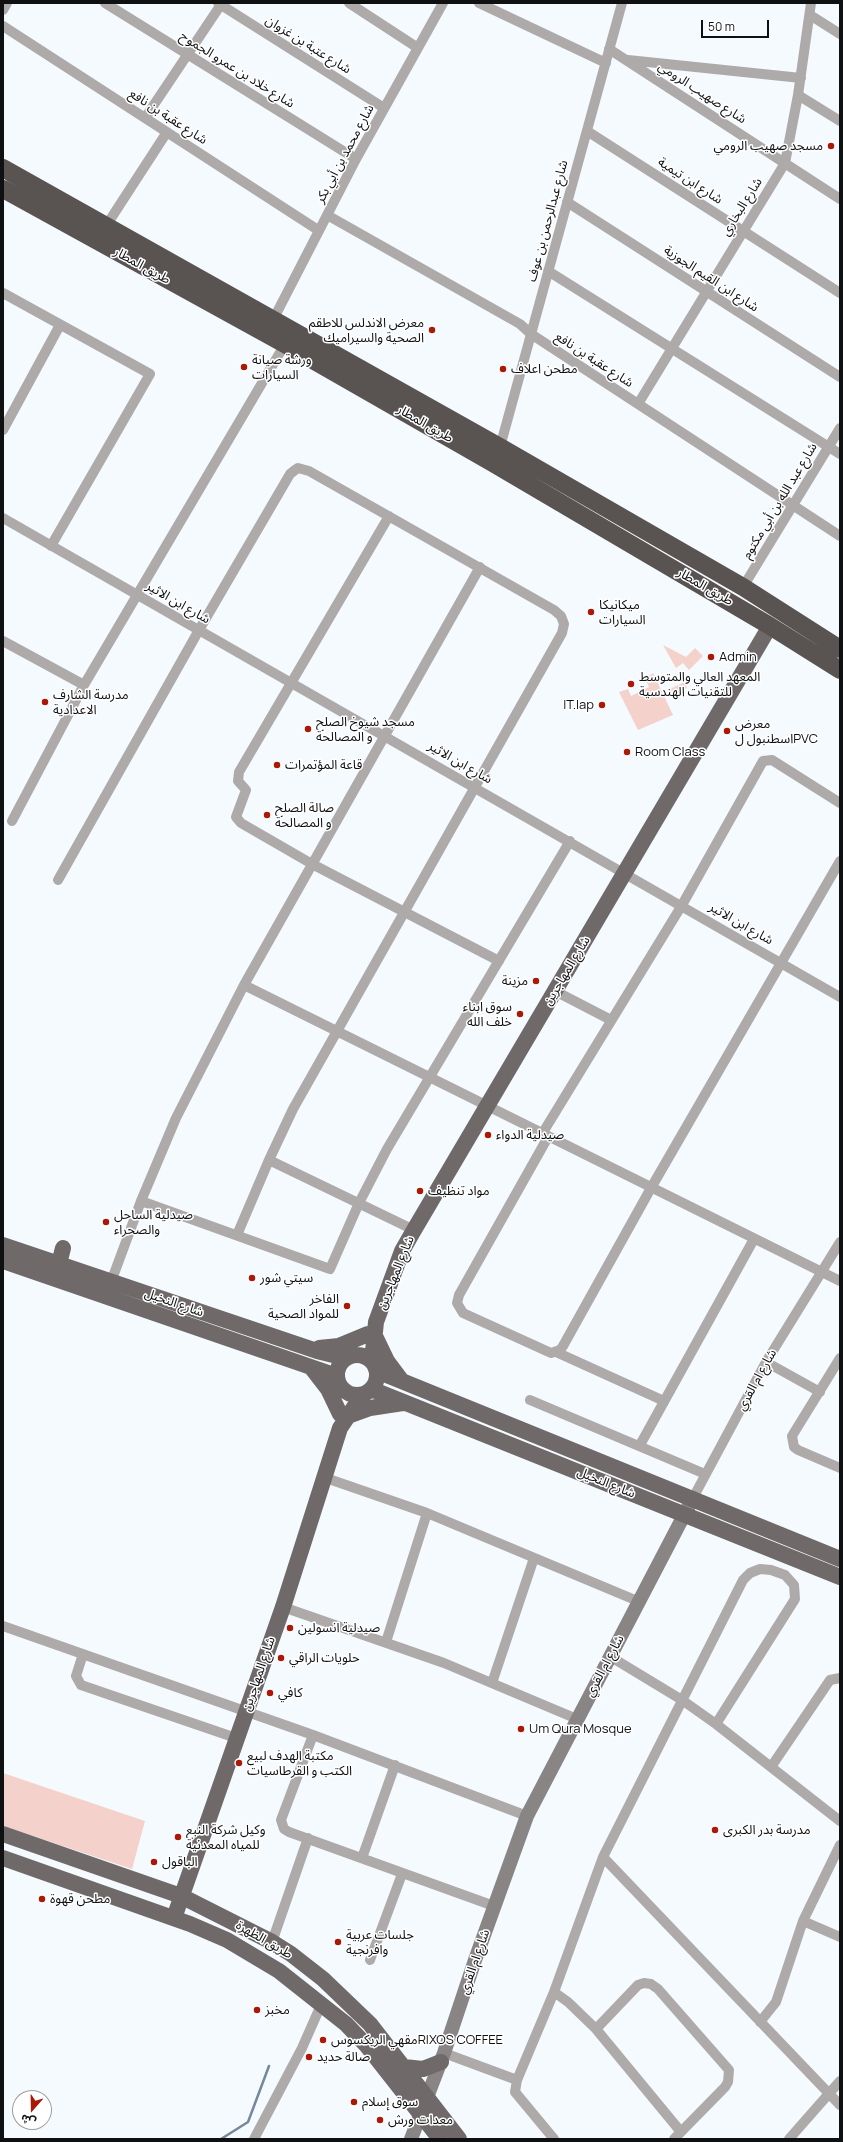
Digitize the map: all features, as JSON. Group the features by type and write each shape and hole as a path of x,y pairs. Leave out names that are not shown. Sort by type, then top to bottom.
{"highway":[{"name":"طريق المطار","path":"3,168 274,318 500,447 743,587 840,649"},
{"name":"طريق المطار","path":"3,189 285,344 491,462 770,626 840,670"}],"main road":[{"name":"شارع المهاجرين","path":"374,1366 373,1331 400,1257 414,1230 770,626"},
{"name":"شارع النخيل","path":"3,1245 307,1348 350,1356"},
{"path":"59,1264 64,1248"},
{"name":"شارع النخيل","path":"3,1261 310,1367 339,1382"},
{"name":"شارع المهاجرين","path":"350,1356 373,1331"},
{"path":"307,1348 339,1346 373,1331 387,1360 402,1381"},
{"path":"361,1355 374,1366 377,1378 367,1392 351,1394 339,1382 338,1366 350,1356 361,1355"},
{"name":"شارع النخيل","path":"374,1366 402,1381 840,1559"},
{"path":"310,1367 328,1389 343,1420 381,1405 405,1403"},
{"name":"شارع المهاجرين","path":"339,1382 343,1420"},
{"name":"شارع المهاجرين","path":"174,1918 283,1607 323,1477 343,1420 367,1392"},
{"name":"شارع النخيل","path":"367,1392 405,1403 840,1577"},
{"name":"طريق الظهرة","path":"3,1834 181,1896 272,1942 323,1979 370,2024 460,2139"},
{"name":"طريق الظهرة","path":"3,1858 174,1918 206,1931 246,1951 279,1971 346,2024 367,2046 440,2139"},
{"path":"404,2067 423,2069 443,2058"}],"street":[{"path":"3,10 7,3"},
{"name":"شارع خلاد بن عمرو الجموح","path":"105,3 356,159"},
{"path":"145,118 220,3"},
{"name":"شارع عتبة بن غزوان","path":"220,3 384,108"},
{"path":"348,3 418,48"},
{"name":"شارع محمد بن أبي بكر","path":"274,318 318,230 356,159 443,3"},
{"path":"479,3 606,63"},
{"name":"شارع عبدالرحمن بن عوف","path":"500,447 622,3"},
{"name":"شارع البخاري","path":"638,404 742,230 785,163 801,78 811,3"},
{"path":"810,15 840,34"},
{"name":"شارع عقبة بن نافع","path":"3,26 318,230"},
{"name":"شارع صهيب الرومي","path":"610,49 840,199"},
{"path":"626,60 801,78"},
{"path":"798,96 840,121"},
{"name":"شارع ابن تيمية","path":"587,131 840,292"},
{"path":"106,226 167,132"},
{"name":"شارع ابن القيم الجوزية","path":"567,202 840,377"},
{"name":"شارع عقبة بن نافع","path":"327,215 520,324 531,334 840,536"},
{"path":"548,271 840,454"},
{"path":"3,293 150,374 51,546"},
{"path":"3,430 60,325"},
{"path":"12,821 84,685 285,344"},
{"name":"شارع عبد الله بن أبي مكتوم","path":"743,587 840,428"},
{"path":"58,880 199,630 290,474 298,468 309,471 558,612 564,624 562,633 339,1032 293,1109 269,1160 237,1235"},
{"path":"389,516 291,682 238,776 238,781 246,790 236,817 241,823 312,864 499,961"},
{"name":"شارع ابن الاثير","path":"3,518 625,872 840,997"},
{"path":"111,1282 141,1201 176,1118 244,985 480,567"},
{"path":"3,641 84,685"},
{"path":"664,1401 556,1352 547,1352 463,1313 458,1303 459,1295 545,1136 611,1020 682,905 763,761 768,759 772,760 840,803"},
{"path":"141,1201 330,1270 359,1203 386,1149 430,1078 570,841"},
{"path":"556,1352 563,1346 651,1188 840,861"},
{"path":"244,985 486,1107 840,1281"},
{"path":"555,991 611,1020"},
{"path":"269,1160 414,1230"},
{"path":"640,1445 754,1239"},
{"name":"شارع ام القري","path":"411,2139 443,2058 494,1906 527,1816 640,1602 705,1474 766,1362 840,1242"},
{"path":"840,1358 792,1436 793,1443 798,1450 840,1468"},
{"path":"766,1362 820,1392"},
{"path":"530,1400 640,1445 705,1474"},
{"path":"323,1477 427,1513 640,1602"},
{"path":"386,1642 427,1513"},
{"path":"492,1683 534,1558"},
{"path":"554,2139 515,2092 517,2080 554,1992 603,1857 746,1576 755,1570 766,1569 789,1578 796,1589 795,1599 716,1724"},
{"path":"283,1607 386,1642 492,1683 577,1719"},
{"path":"3,1626 313,1735 527,1816"},
{"path":"83,1654 76,1676 81,1685 236,1738"},
{"path":"611,1657 682,1700 716,1724 840,1821"},
{"path":"771,1768 830,1680 840,1678"},
{"path":"313,1735 281,1820 282,1826 286,1831 494,1906"},
{"path":"362,1858 395,1765"},
{"path":"272,1942 308,1838"},
{"path":"760,2022 776,2002 803,1922 840,1845"},
{"path":"603,1857 840,2105"},
{"path":"370,1960 402,1874"},
{"path":"803,1922 840,1937"},
{"path":"554,1992 568,2002 596,2029 678,2135 728,2082 729,2070 726,2066 658,1989 651,1984 644,1983 638,1985 596,2029"},
{"path":"254,2139 302,2048 321,2005"},
{"path":"443,2058 517,2080"},
{"path":"789,2139 840,2081"}],"shaded area":[{"path":"663,645 686,657 695,648 703,656 689,670 683,663 676,668"},
{"path":"653,673 673,715 638,730 619,692 628,689 631,696 649,687 645,678"},
{"path":"685,682 687,688 673,695 670,689"},
{"path":"3,1773 145,1821 132,1869 3,1826"}],"waterway":[{"path":"221,2139 248,2122 269,2066"}],"place":[{"name":"مسجد صهيب الرومي","path":"831,146"},
{"name":"معرض الاندلس للاطقم الصحية والسيراميك","path":"432,330"},
{"name":"ورشة صيانة السيارات","path":"244,367"},
{"name":"مطحن اعلاف","path":"503,369"},
{"name":"ميكانيكا السيارات","path":"591,612"},
{"name":"Admin","path":"711,657"},
{"name":"المعهد العالي والمتوسط للتقنيات الهندسية","path":"631,684"},
{"name":"مدرسة الشارف الاعدادية","path":"45,702"},
{"name":"IT.lap","path":"602,705"},
{"name":"مسجد شيوخ الصلح و المصالحة","path":"308,729"},
{"name":"معرض اسطنبول لPVC","path":"727,731"},
{"name":"Room Class","path":"627,752"},
{"name":"قاعة المؤتمرات","path":"277,765"},
{"name":"صالة الصلح و المصالحة","path":"267,815"},
{"name":"مزينة","path":"536,981"},
{"name":"سوق ابناء خلف الله","path":"520,1014"},
{"name":"صيدلية الدواء","path":"488,1135"},
{"name":"مواد تنظيف","path":"420,1191"},
{"name":"صيدلية الساحل والصحراء","path":"106,1222"},
{"name":"سيتي شور","path":"252,1278"},
{"name":"الفاخر للمواد الصحية","path":"347,1306"},
{"name":"صيدلية انسولين","path":"290,1628"},
{"name":"حلويات الراقي","path":"281,1658"},
{"name":"كافي","path":"270,1693"},
{"name":"Um Qura Mosque","path":"521,1729"},
{"name":"مكتبة الهدف لبيع الكتب و القرطاسيات","path":"239,1763"},
{"name":"مدرسة بدر الكبرى","path":"715,1830"},
{"name":"وكيل شركة النبع للمياه المعدنية","path":"178,1837"},
{"name":"الباقول","path":"154,1862"},
{"name":"مطحن قهوة","path":"42,1899"},
{"name":"جلسات عربية وافرنجية","path":"338,1942"},
{"name":"مخبز","path":"257,2010"},
{"name":"مقهي الريكسوسRIXOS COFFEE","path":"323,2040"},
{"name":"صالة حديد","path":"309,2057"},
{"name":"سوق إسلام","path":"354,2102"},
{"name":"معدات ورش","path":"380,2120"}]}
